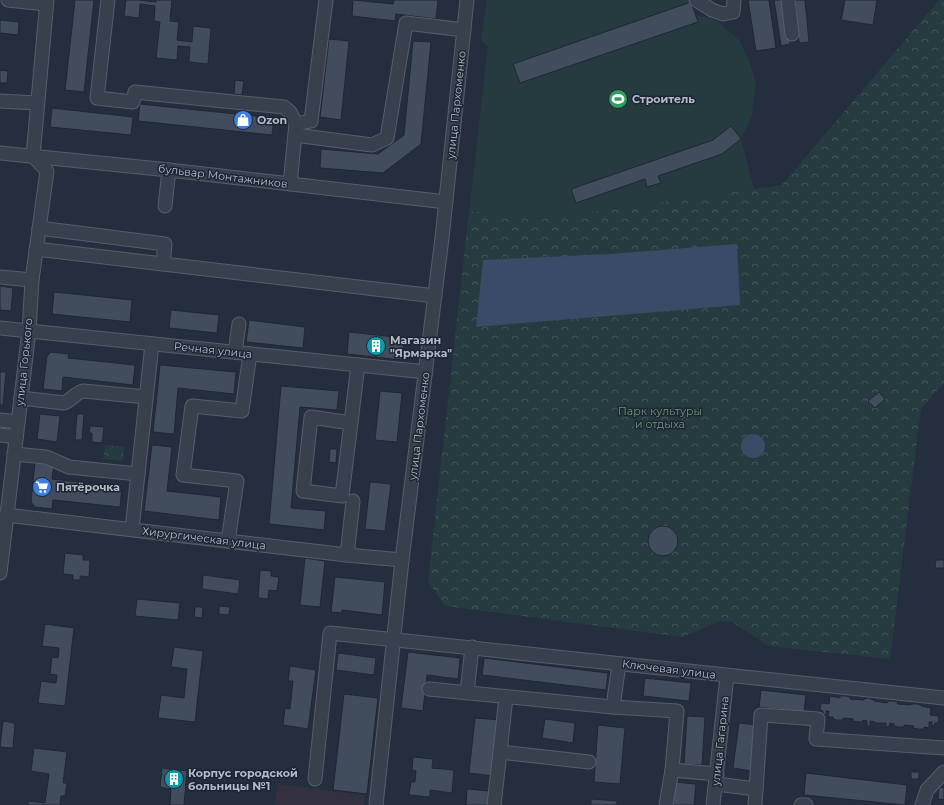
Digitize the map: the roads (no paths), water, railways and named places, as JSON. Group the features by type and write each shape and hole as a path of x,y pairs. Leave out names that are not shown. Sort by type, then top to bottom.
{"street":[{"path":"8,0 47,2 33,156"},
{"path":"108,0 97,98 133,102 135,92 284,107 290,112 296,130 290,184"},
{"path":"296,130 311,121 326,0"},
{"name":"улица Пархоменко","path":"376,805 402,560 446,202 467,0"},
{"path":"696,0 712,10 722,14 733,12 734,0"},
{"path":"788,0 792,34"},
{"path":"296,130 372,145 387,138 406,23 464,30"},
{"path":"0,101 37,102"},
{"name":"бульвар Монтажников","path":"0,153 169,170 446,202"},
{"name":"улица Горького","path":"0,573 5,507 18,422 29,331 32,280 47,171 33,156"},
{"path":"165,206 169,170"},
{"path":"39,228 165,244 163,264"},
{"path":"36,249 435,296"},
{"path":"0,277 32,280"},
{"path":"235,352 239,324"},
{"name":"Речная улица","path":"0,328 426,372"},
{"path":"132,529 152,344"},
{"path":"228,541 237,481 183,475 192,406 242,411 250,354"},
{"path":"351,423 311,417 303,491 342,496 351,423 358,365"},
{"path":"20,398 64,403 79,392 83,391 146,398"},
{"path":"0,420 18,422"},
{"path":"0,435 16,437"},
{"path":"14,454 46,458 69,467 138,474"},
{"path":"347,555 353,502"},
{"name":"Хирургическая улица","path":"5,507 132,529 347,555 402,560"},
{"name":"Ключевая улица","path":"314,779 330,633 944,698"},
{"path":"467,693 472,647"},
{"path":"613,707 619,664"},
{"name":"улица Гагарина","path":"713,805 728,676"},
{"path":"428,689 613,707 677,711 672,770 666,805"},
{"path":"494,805 506,696"},
{"path":"755,805 761,715 818,719 816,739 944,748"},
{"path":"500,752 589,762"},
{"path":"672,770 756,789"},
{"path":"922,805 927,790 944,772"},
{"path":"801,805 806,805"}],"water":[{"path":"737,244 740,305 476,327 483,260 610,254"},
{"path":"748,434 758,434 765,441 765,451 758,458 748,458 741,451 741,441"}],"place":[{"name":"Строитель","path":"618,99"},
{"name":"Ozon","path":"243,120"},
{"name":"Магазин \"Ярмарка\"","path":"376,346"},
{"name":"Пятёрочка","path":"42,487"},
{"name":"Корпус городской больницы №1","path":"174,779"}],"park label":[{"name":"Парк культуры и отдыха","path":"660,417"}]}
